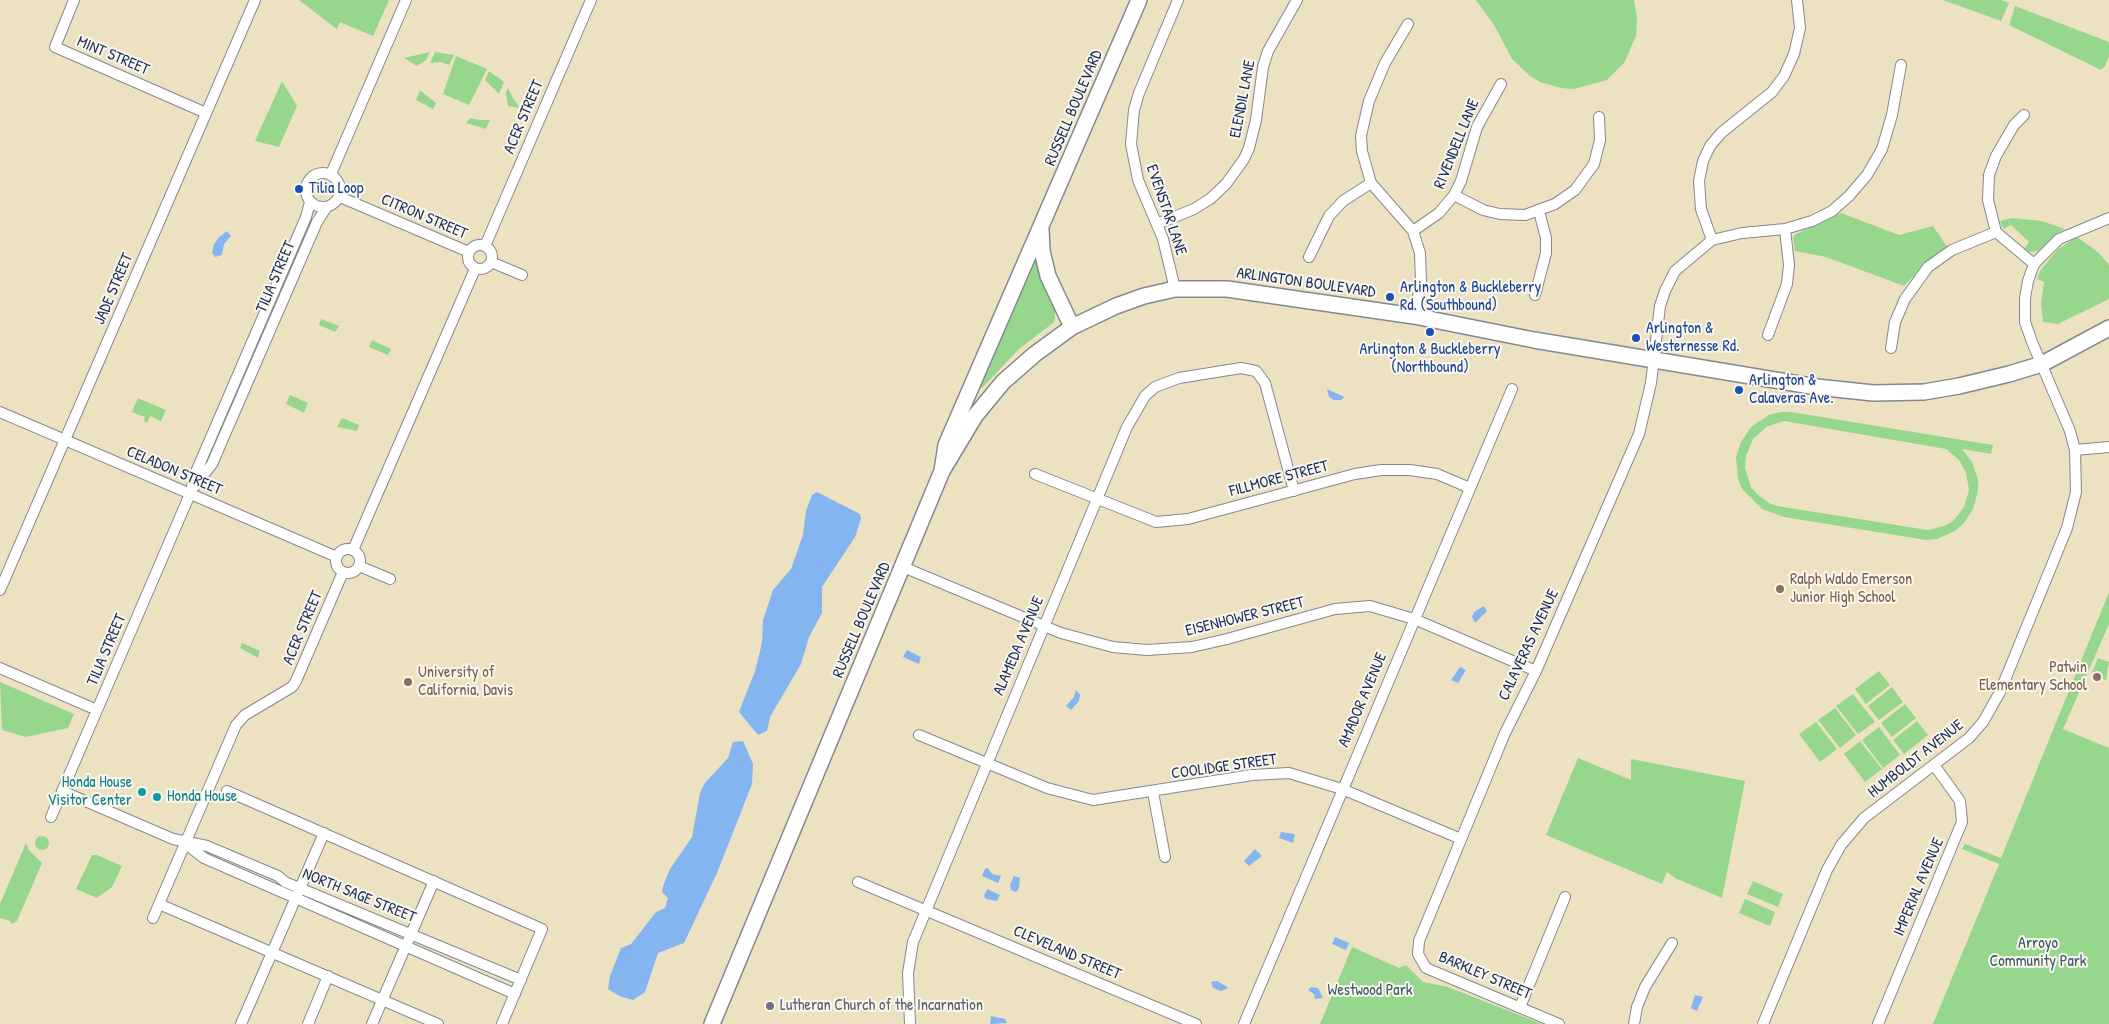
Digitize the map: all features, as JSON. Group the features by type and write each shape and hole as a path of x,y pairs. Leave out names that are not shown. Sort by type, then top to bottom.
{"main road":[{"name":"RUSSELL BOULEVARD","path":"712,1024 942,471 946,445 1139,0"},
{"path":"1041,229 1046,269 1072,327"},
{"name":"ARLINGTON BOULEVARD","path":"942,471 975,416 1003,382 1035,354 1072,327 1123,303 1175,289 1227,290 1414,316 1534,340 1817,387 1880,393 1924,392 1959,386 2042,364 2109,329"}],"street":[{"name":"MINT STREET","path":"74,0 55,47 206,113"},
{"name":"JADE STREET","path":"0,590 255,0"},
{"path":"330,174 406,0"},
{"name":"ACER STREET","path":"485,246 591,0"},
{"name":"EVENSTAR LANE","path":"1175,289 1167,252 1138,180 1133,160 1132,127 1139,93 1178,0"},
{"name":"ELENDIL LANE","path":"1157,224 1194,209 1210,199 1226,184 1244,159 1249,148 1256,120 1268,52 1297,0"},
{"path":"1797,0 1800,28 1794,54 1784,76 1772,92 1721,133 1703,161 1699,181 1701,209 1712,240 1742,233 1785,229 1812,221 1832,211 1850,196 1867,175 1882,149 1887,135 1901,65"},
{"path":"1408,24 1385,63 1363,121 1362,151 1371,183 1413,231 1420,253 1422,272 1414,316"},
{"name":"RIVENDELL LANE","path":"1413,231 1439,213 1454,195 1461,181 1477,127 1501,84"},
{"path":"2024,115 2014,125 1996,156 1989,175 1988,200 1996,232 2034,264 2059,239 2109,218"},
{"path":"1454,195 1483,210 1500,214 1519,215 1539,211 1564,199 1584,181 1594,164 1600,140 1599,117"},
{"path":"319,174 330,174 340,186 340,196 332,206 320,208 310,202 306,191 309,180 319,174"},
{"path":"1309,257 1328,216 1342,201 1371,183"},
{"name":"CITRON STREET","path":"340,196 469,252"},
{"name":"TILIA STREET","path":"51,817 190,494 196,472 306,217 310,202"},
{"name":"TILIA STREET","path":"190,494 212,464 317,222 326,208"},
{"path":"1535,295 1546,253 1546,238 1539,211"},
{"path":"1768,335 1787,284 1789,265 1785,229"},
{"path":"1891,348 1895,322 1905,299 1928,267 1952,250 1996,232"},
{"name":"CALAVERAS AVENUE","path":"1419,941 1505,733 1536,671 1639,434 1647,406 1660,306 1665,291 1675,271 1712,240"},
{"path":"485,246 492,255 491,262 486,268 475,269 469,264 469,252 474,247 485,246"},
{"path":"491,262 522,276"},
{"name":"HUMBOLDT AVENUE","path":"1763,1024 1827,870 1840,845 1864,818 1934,765 1976,730 1990,712 2000,692 2072,511 2076,492 2075,450 2063,410 2025,322 2024,298 2034,264"},
{"path":"353,550 475,269"},
{"name":"ALAMEDA AVENUE","path":"910,1024 908,973 913,942 1135,410 1155,387 1179,378 1241,368 1256,371 1265,384 1294,491"},
{"name":"AMADOR AVENUE","path":"1244,1024 1512,389"},
{"name":"CELADON STREET","path":"0,412 337,557"},
{"path":"2075,450 2109,447"},
{"name":"FILLMORE STREET","path":"1035,474 1096,500 1156,522 1173,522 1355,474 1393,469 1437,474 1470,488"},
{"path":"344,550 353,550 360,558 360,566 354,572 344,572 336,564 337,557 344,550"},
{"path":"360,566 390,579"},
{"name":"EISENHOWER STREET","path":"903,567 1044,626 1100,645 1166,650 1216,642 1350,606 1379,607 1414,619 1536,671"},
{"name":"ACER STREET","path":"153,918 236,725 244,715 292,687 344,572"},
{"path":"0,668 97,710"},
{"name":"COOLIDGE STREET","path":"920,736 1047,788 1093,800 1252,775 1289,773 1342,789 1461,839"},
{"name":"IMPERIAL AVENUE","path":"1878,1024 1962,822 1960,801 1934,765"},
{"name":"NORTH SAGE STREET","path":"62,791 186,843 206,846 278,876 297,893 406,946 515,994"},
{"path":"227,791 542,929 502,1024"},
{"path":"1153,792 1165,857"},
{"path":"241,1024 324,833"},
{"path":"372,1024 434,881"},
{"name":"CLEVELAND STREET","path":"858,882 1196,1024"},
{"name":"NORTH SAGE STREET","path":"297,893 411,934 521,980"},
{"path":"1520,1007 1565,897"},
{"path":"159,904 272,951 437,1024"},
{"name":"BARKLEY STREET","path":"1419,941 1418,954 1426,968 1559,1024"},
{"path":"1634,1024 1645,987 1672,943"},
{"path":"308,1024 328,976"}],"green space":[{"path":"299,0 389,0 373,36 340,22 337,29"},
{"path":"1476,0 1634,0 1637,17 1636,36 1624,63 1607,80 1574,89 1561,88 1540,82 1530,76 1512,59 1494,25"},
{"path":"1943,0 2001,0 2009,3 2001,21"},
{"path":"2015,6 2109,42 2109,56 2105,66 2101,70 2009,25"},
{"path":"430,52 426,60 417,66 404,58"},
{"path":"435,52 454,55 449,65 441,62 430,63"},
{"path":"456,56 487,69 469,105 443,94"},
{"path":"489,71 504,82 499,94 485,80"},
{"path":"282,81 297,106 279,147 255,141"},
{"path":"508,88 520,108 508,106 506,93"},
{"path":"420,90 436,103 433,109 416,100"},
{"path":"470,118 490,120 486,129 466,123"},
{"path":"1841,213 1899,235 1933,226 1948,248 1923,266 1904,286 1826,257 1795,251 1793,237 1796,234"},
{"path":"2012,218 2042,221 2065,229 2057,233 2038,251 2030,252 2024,249 2029,242 2011,225 2004,229 2002,226 2000,221"},
{"path":"2077,237 2099,253 2109,265 2109,299 2058,324 2043,322 2041,303 2044,282 2037,279 2040,271 2058,249"},
{"path":"1035,256 1055,309 1055,319 1053,323 1019,349 982,388 979,387"},
{"path":"321,319 339,326 335,332 319,325"},
{"path":"372,340 391,349 388,355 369,347"},
{"path":"290,395 308,403 304,413 286,404"},
{"path":"138,398 166,410 161,421 150,416 147,423 144,421 145,417 132,412"},
{"path":"1791,412 1993,445 1991,454 1962,449 1972,462 1978,480 1978,491 1973,509 1964,523 1955,531 1937,539 1926,540 1784,517 1762,509 1742,489 1738,479 1736,457 1741,442 1751,427 1769,415","holes":["1784,421 1946,449 1959,460 1966,473 1969,490 1964,507 1953,521 1944,526 1928,530 1777,506 1769,503 1751,487 1745,468 1746,456 1753,439 1766,427"]},
{"path":"342,418 359,425 357,431 337,427"},
{"name":"Arroyo Community Park","path":"2109,592 2109,624 2063,729 2109,748 2109,1024 1933,1024 1999,864 1962,849 1965,844 2001,858"},
{"path":"242,643 260,651 258,658 240,648"},
{"path":"2098,658 2109,662 2106,680 2091,675"},
{"path":"1879,671 1890,685 1866,704 1855,689"},
{"path":"0,682 74,714 68,728 26,737 2,730"},
{"path":"1892,687 1903,702 1879,720 1868,706"},
{"path":"1853,694 1875,722 1858,734 1836,706"},
{"path":"1905,704 1916,718 1892,737 1881,723"},
{"path":"1835,708 1856,735 1840,748 1818,720"},
{"path":"1917,721 1928,735 1904,754 1893,740"},
{"path":"1816,722 1837,749 1820,762 1799,734"},
{"path":"1879,727 1900,755 1883,768 1862,740"},
{"path":"1860,741 1882,769 1865,782 1844,754"},
{"path":"1578,758 1631,780 1631,759 1745,781 1722,898 1675,878 1667,872 1662,884 1546,835"},
{"path":"39,836 45,836 49,843 45,850 39,850 35,846 35,840"},
{"path":"26,843 29,850 42,863 17,921 12,924 10,921 0,918 0,904"},
{"path":"92,855 97,855 122,866 112,887 97,898 76,889"},
{"path":"1753,881 1783,894 1778,907 1747,894"},
{"path":"1745,899 1775,912 1770,926 1739,913"},
{"name":"Westwood Park","path":"1352,947 1399,968 1406,965 1423,982 1448,987 1542,1024 1320,1024"}],"water":[{"path":"227,231 231,236 224,244 222,255 215,257 212,253 214,244"},
{"path":"1327,389 1344,397 1341,400 1334,400 1329,397"},
{"path":"817,492 860,514 861,519 855,537 822,587 822,613 809,637 801,664 770,717 767,731 758,735 739,712 755,671 762,643 763,620 773,590 791,569 803,535 806,511 812,495"},
{"path":"1484,606 1487,611 1475,623 1472,617 1474,612"},
{"path":"907,650 921,657 919,664 903,657"},
{"path":"1460,667 1466,670 1458,683 1451,680"},
{"path":"1076,690 1080,695 1079,701 1071,710 1066,706 1074,697"},
{"path":"743,741 753,764 752,784 717,873 684,943 658,953 645,992 633,1000 619,996 608,989 610,976 621,948 631,944 656,912 665,908 668,898 662,892 663,886 670,869 692,837 700,793 704,784 728,758 733,742"},
{"path":"1281,832 1295,834 1293,843 1279,838"},
{"path":"1255,849 1262,856 1249,866 1244,861"},
{"path":"988,868 992,874 1001,876 998,883 982,876 985,869"},
{"path":"1014,876 1020,878 1019,888 1016,892 1011,890 1010,885"},
{"path":"987,889 1000,895 997,901 986,899 984,896"},
{"path":"1335,937 1349,943 1346,950 1332,944"},
{"path":"1217,981 1228,988 1221,991 1213,988 1211,982"},
{"path":"1311,987 1318,988 1323,998 1315,999 1314,994 1308,990"},
{"path":"1695,995 1703,997 1697,1011 1691,1008"},
{"path":"991,1016 1005,1019 1007,1023 990,1024"}],"place":[{"name":"Tilia Loop","path":"299,189"},
{"name":"Arlington & Buckleberry Rd. (Southbound)","path":"1390,297"},
{"name":"Arlington & Buckleberry (Northbound)","path":"1430,332"},
{"name":"Arlington & Westernesse Rd.","path":"1636,338"},
{"name":"Arlington & Calaveras Ave.","path":"1739,390"},
{"name":"Ralph Waldo Emerson Junior High School","path":"1780,589"},
{"name":"Patwin Elementary School","path":"2097,677"},
{"name":"University of California, Davis","path":"408,682"},
{"name":"Honda House Visitor Center","path":"142,792"},
{"name":"Honda House","path":"157,797"},
{"name":"Lutheran Church of the Incarnation","path":"770,1006"}]}
